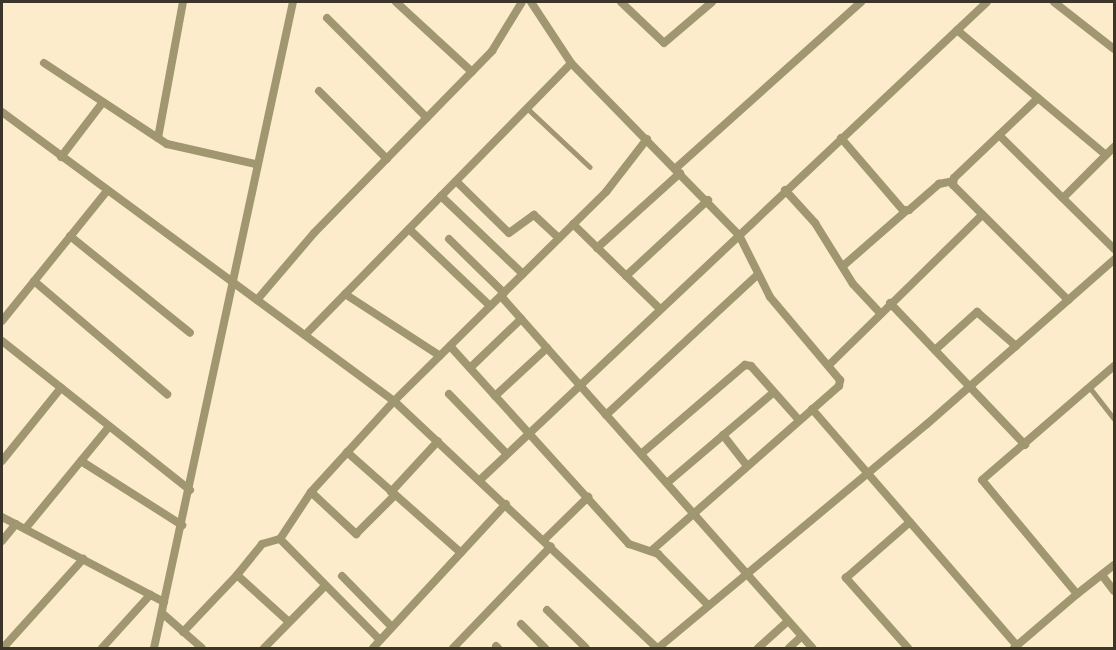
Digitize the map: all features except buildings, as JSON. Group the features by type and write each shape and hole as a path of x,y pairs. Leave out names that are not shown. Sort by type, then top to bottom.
{"street":[{"path":"158,138 183,2"},
{"path":"154,648 190,490 255,164 293,2"},
{"path":"396,2 472,72"},
{"path":"257,300 314,232 492,51 522,2"},
{"path":"531,2 571,63 708,200 739,235 778,308 830,363 840,383 652,550"},
{"path":"621,2 664,43 712,2"},
{"path":"597,248 678,170 861,2"},
{"path":"481,479 658,308 987,2"},
{"path":"1054,2 1114,49"},
{"path":"327,18 427,118"},
{"path":"957,30 1106,155"},
{"path":"44,63 158,138 178,148 255,164"},
{"path":"305,335 571,63"},
{"path":"319,91 387,159"},
{"path":"843,266 939,184 953,181 1038,98"},
{"path":"61,157 103,102"},
{"path":"2,112 231,284 257,300 394,401 481,479 658,648 970,386 1114,260"},
{"path":"999,135 1114,249"},
{"path":"841,138 906,211"},
{"path":"183,632 237,575 262,544 280,539 312,492 347,452 394,401 618,179 647,139"},
{"path":"1063,198 1114,147"},
{"path":"456,181 509,233 534,215 559,238"},
{"path":"953,181 982,215 1068,300"},
{"path":"2,321 107,190"},
{"path":"785,190 815,223 853,284 879,312"},
{"path":"441,196 523,274"},
{"path":"626,276 708,200"},
{"path":"830,363 879,312 982,215"},
{"path":"573,225 658,308"},
{"path":"409,229 490,306"},
{"path":"70,236 190,333"},
{"path":"448,239 502,295 812,648"},
{"path":"606,415 758,274"},
{"path":"34,281 167,394"},
{"path":"345,294 440,356"},
{"path":"890,303 1025,445"},
{"path":"935,350 977,312 1016,346"},
{"path":"470,368 521,319"},
{"path":"2,341 108,428 190,490"},
{"path":"450,346 632,547 652,550 708,605"},
{"path":"495,396 547,348"},
{"path":"641,453 745,365 751,366 799,420"},
{"path":"1077,594 982,480 1091,389 1114,366"},
{"path":"2,461 61,388"},
{"path":"667,483 774,392"},
{"path":"449,394 507,454"},
{"path":"812,409 1016,647 1077,594 1114,566"},
{"path":"25,529 108,428"},
{"path":"723,435 747,466"},
{"path":"312,492 356,534 438,441"},
{"path":"2,445 10,450"},
{"path":"347,452 460,553"},
{"path":"81,461 182,525"},
{"path":"453,648 588,497"},
{"path":"372,648 506,504"},
{"path":"2,517 164,602"},
{"path":"908,648 846,578 910,522"},
{"path":"2,541 16,524"},
{"path":"280,539 324,587 380,640"},
{"path":"3,648 82,559"},
{"path":"237,575 290,622"},
{"path":"1102,575 1114,591"},
{"path":"342,576 392,627"},
{"path":"264,648 324,587"},
{"path":"102,648 150,595"},
{"path":"547,610 581,647"},
{"path":"162,614 194,645 202,648"},
{"path":"758,648 788,621"},
{"path":"520,624 545,648"},
{"path":"789,648 801,637"},
{"path":"643,648 650,642"}],"lane":[{"path":"527,108 590,167"},
{"path":"1091,389 1114,418"}]}
